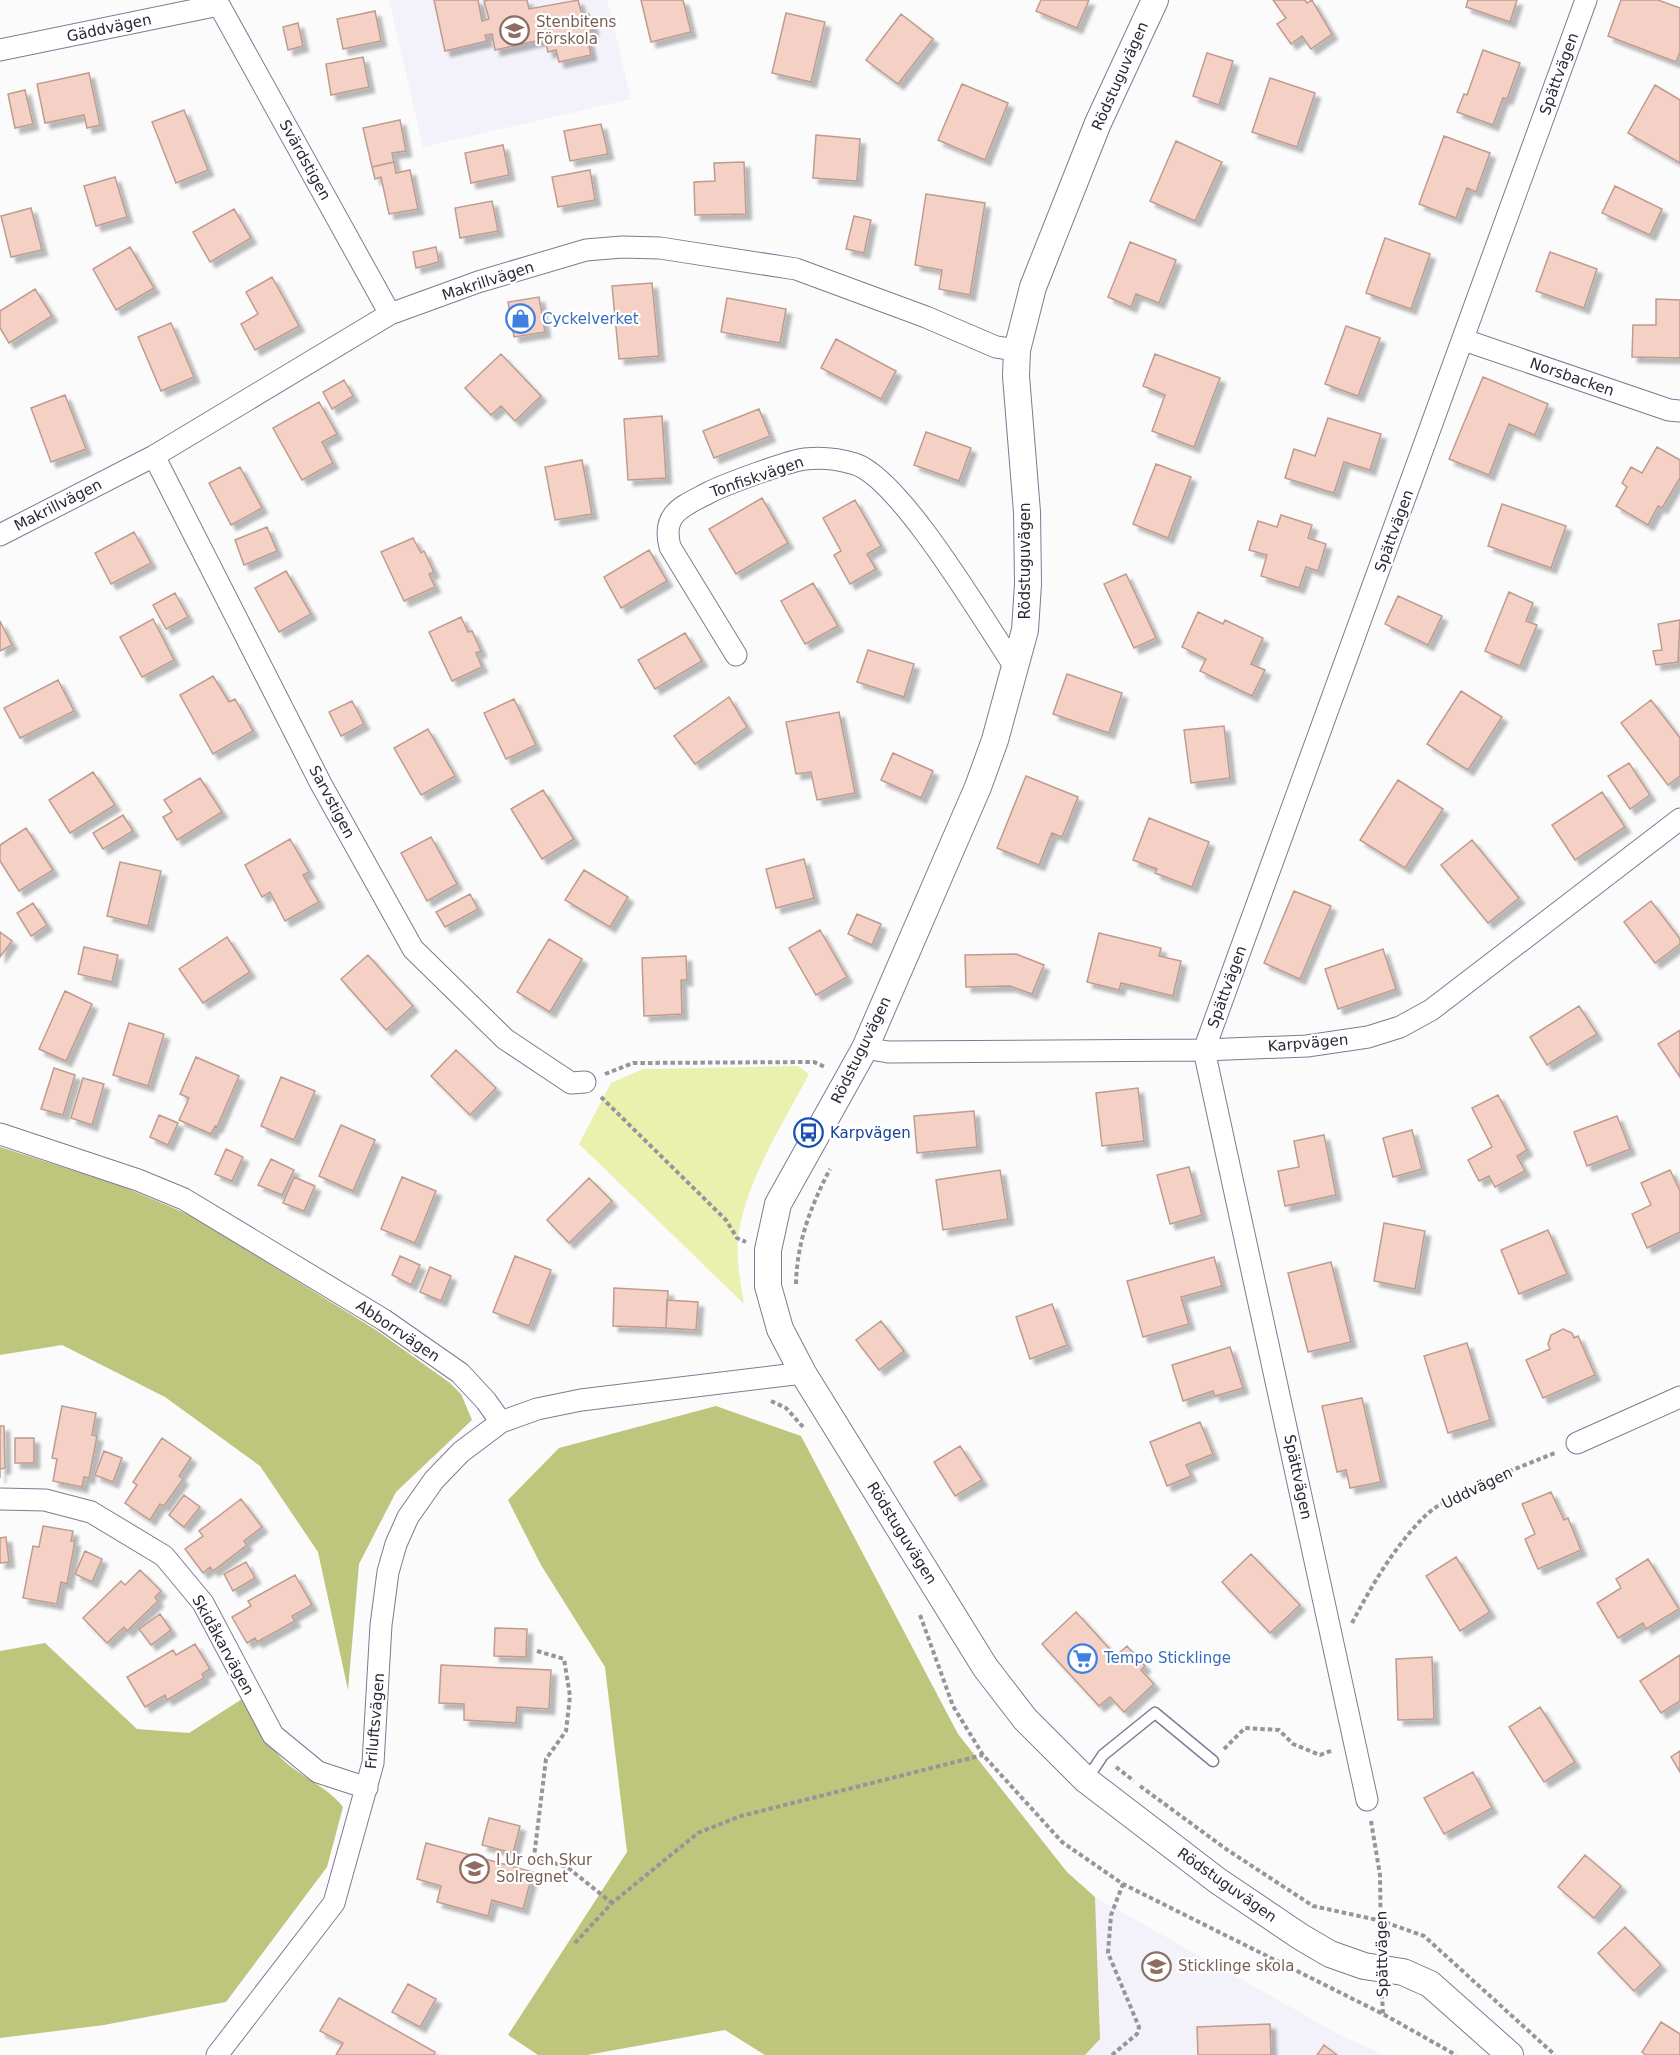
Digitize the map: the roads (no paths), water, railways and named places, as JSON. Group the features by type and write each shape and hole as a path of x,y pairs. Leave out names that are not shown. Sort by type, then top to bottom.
{"street":[{"name":"Rödstuguvägen","path":"1155,0 1098,123 1033,287 1017,350 1016,376 1027,512 1028,584 1025,630 995,740 978,787 865,1048 778,1204 768,1250 768,1286 780,1329 803,1373 986,1667 1024,1719 1086,1780 1218,1881 1330,1954 1403,1972 1430,1984 1510,2055"},
{"name":"Spättvägen","path":"1367,1800 1337,1652 1204,1050 1586,0"},
{"name":"Gäddvägen","path":"0,50 219,5"},
{"name":"Svärdstigen","path":"219,5 390,314"},
{"name":"Makrillvägen","path":"0,535 154,456 390,314 478,282 586,250 622,247 660,248 796,268 926,317 996,347 1017,350"},
{"name":"Norsbacken","path":"1464,340 1669,410 1680,411"},
{"name":"Sarvstigen","path":"154,456 216,573 321,784 413,949 506,1039 571,1083 585,1082"},
{"name":"Tonfiskvägen","path":"736,656 670,547 666,531 675,512 718,488 803,459 830,459 857,465 880,479 905,505 1015,667"},
{"name":"Karpvägen","path":"865,1048 888,1052 1204,1050 1307,1046 1368,1037 1400,1027 1431,1010 1680,819"},
{"name":"Abborrvägen","path":"0,1134 138,1180 184,1199 384,1320 460,1373 486,1401 501,1422"},
{"path":"501,1422 537,1409 581,1400 803,1373"},
{"path":"1577,1443 1680,1397"},
{"name":"Friluftsvägen","path":"218,2055 334,1903 374,1763 381,1625 388,1572 396,1544 408,1517 434,1480 461,1452 501,1422"},
{"name":"Skidåkarvägen","path":"0,1499 45,1500 90,1512 164,1556 203,1603 273,1735 318,1772 367,1788"}],"lane":[{"path":"1086,1780 1103,1755 1155,1713 1213,1761"}],"place":[{"name":"Stenbitens Förskola","path":"515,31"},
{"name":"Cyckelverket","path":"521,319"},
{"name":"Karpvägen","path":"809,1133"},
{"name":"Tempo Sticklinge","path":"1083,1658"},
{"name":"I Ur och Skur Solregnet","path":"475,1869"},
{"name":"Sticklinge skola","path":"1157,1966"}]}
